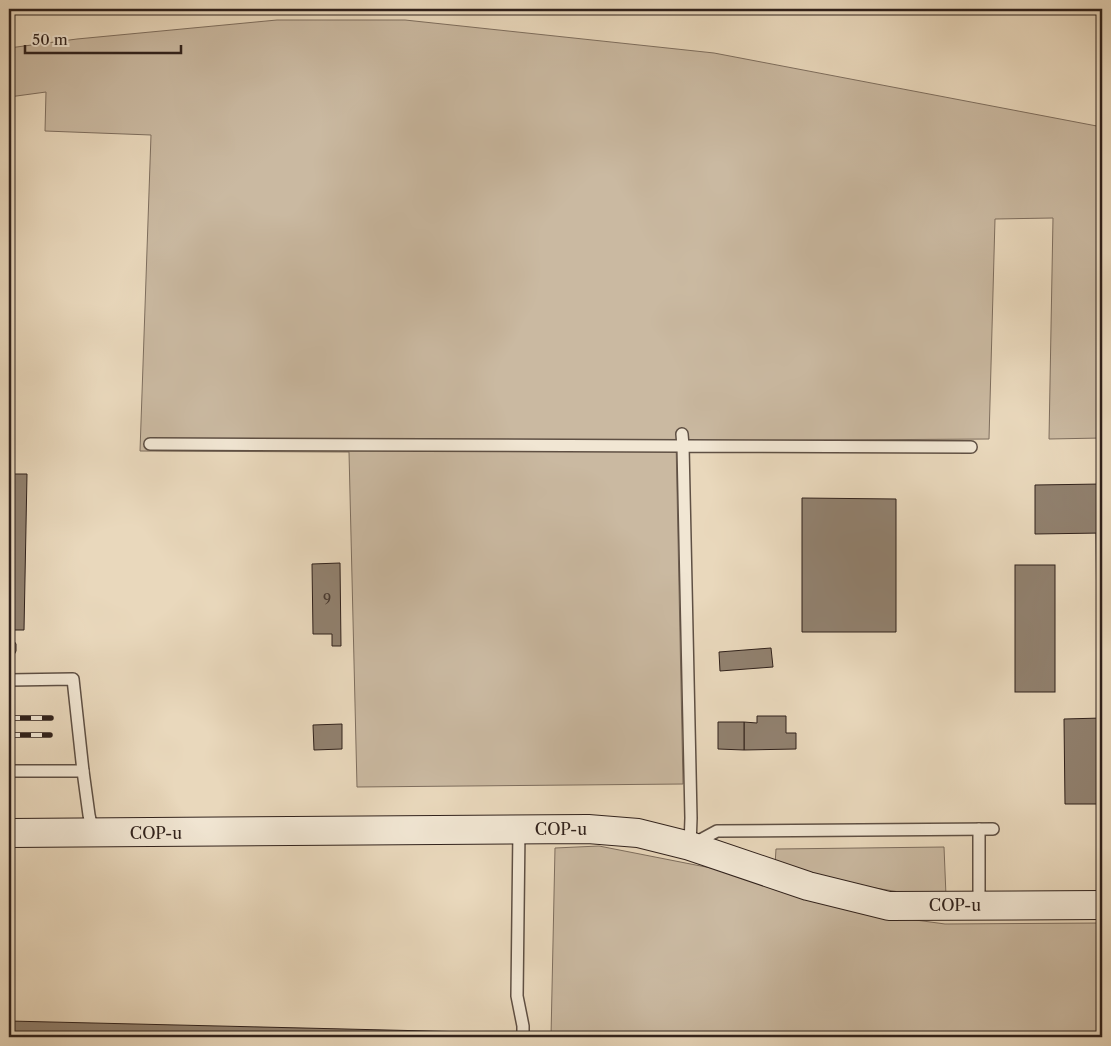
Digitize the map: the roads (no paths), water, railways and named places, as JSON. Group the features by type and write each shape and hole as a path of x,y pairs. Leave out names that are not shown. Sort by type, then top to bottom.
{"main road":[{"name":"COP-u","path":"9,833 588,828 638,833 690,846 808,886 890,906 1102,905"}],"lane":[{"path":"682,434 691,818 690,846"},
{"path":"150,444 971,447"},
{"path":"9,680 73,679 89,815 94,833"},
{"path":"9,771 84,771"},
{"path":"520,829 517,996 523,1026 523,1037"},
{"path":"979,829 979,905"},
{"path":"690,846 717,831 993,829"}],"railway":[{"path":"9,718 51,718"},
{"path":"9,735 50,735"}]}
